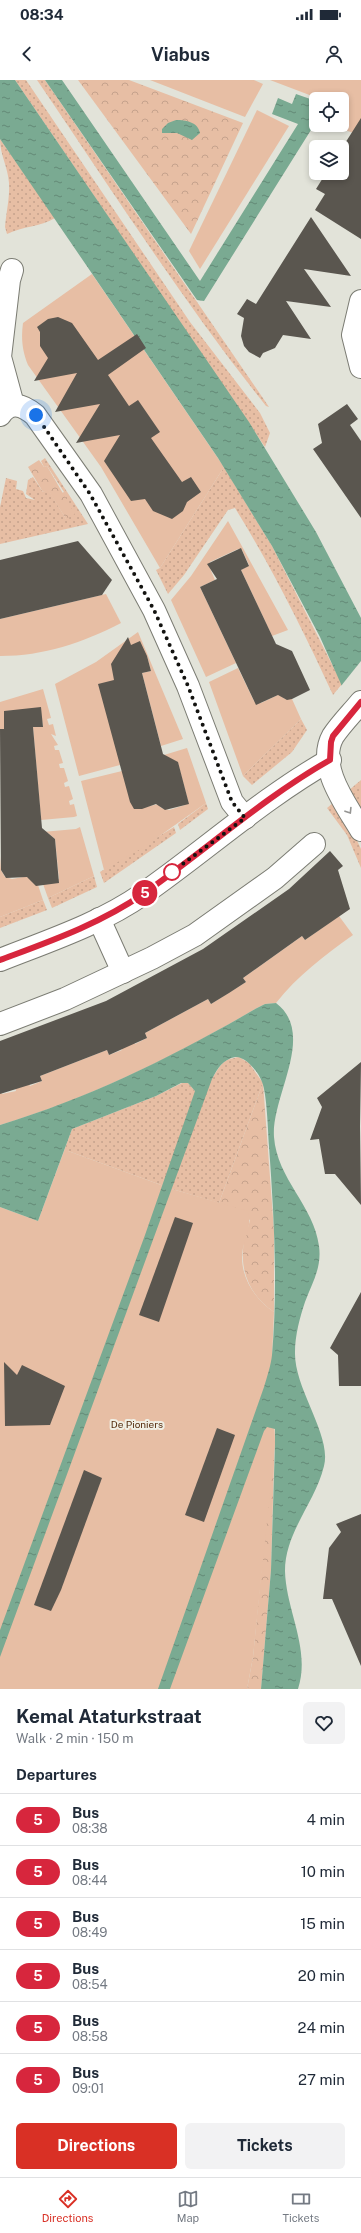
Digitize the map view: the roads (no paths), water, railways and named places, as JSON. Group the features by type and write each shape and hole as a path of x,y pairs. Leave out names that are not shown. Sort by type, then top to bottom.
{"street":[{"path":"12,270 9,280 0,357 7,410 25,406 36,415 90,494 154,610 188,686 232,802 245,818"},
{"path":"361,301 353,335 361,367"},
{"path":"361,702 341,726 331,742 330,760 335,786 361,830"},
{"path":"0,960 99,919 142,895 278,792 330,760"},
{"path":"0,1024 66,999 195,935 275,878 314,844"},
{"path":"99,919 123,972"}],"water":[{"path":"0,80 15,80 249,422 316,532 361,618 361,729 320,637 272,546 218,458 0,139"},
{"path":"45,80 62,80 200,281 298,124 272,114 278,98 292,104 296,94 309,99 310,132 204,301 197,300"},
{"path":"176,120 191,122 197,126 200,133 192,140 177,133 162,133 162,129 168,123"},
{"path":"276,1003 288,1016 293,1031 293,1048 275,1121 274,1137 282,1166 316,1232 320,1254 316,1275 305,1302 300,1320 295,1346 296,1366 300,1381 323,1440 325,1454 324,1466 320,1480 295,1530 286,1557 286,1586 297,1630 302,1659 298,1689 261,1689 271,1570 275,1444 275,1429 267,1427 264,1431 170,1689 158,1689 264,1387 272,1355 275,1303 275,1250 266,1104 264,1088 258,1074 248,1062 239,1057 231,1058 224,1062 218,1068 212,1079 0,1657 0,1630 145,1235 195,1091 188,1083 181,1083 156,1096 72,1129 38,1221 0,1207 0,1125 35,1114 132,1074 194,1043 265,1004"}],"park label":[{"name":"De Pioniers","path":"137,1424"}]}
